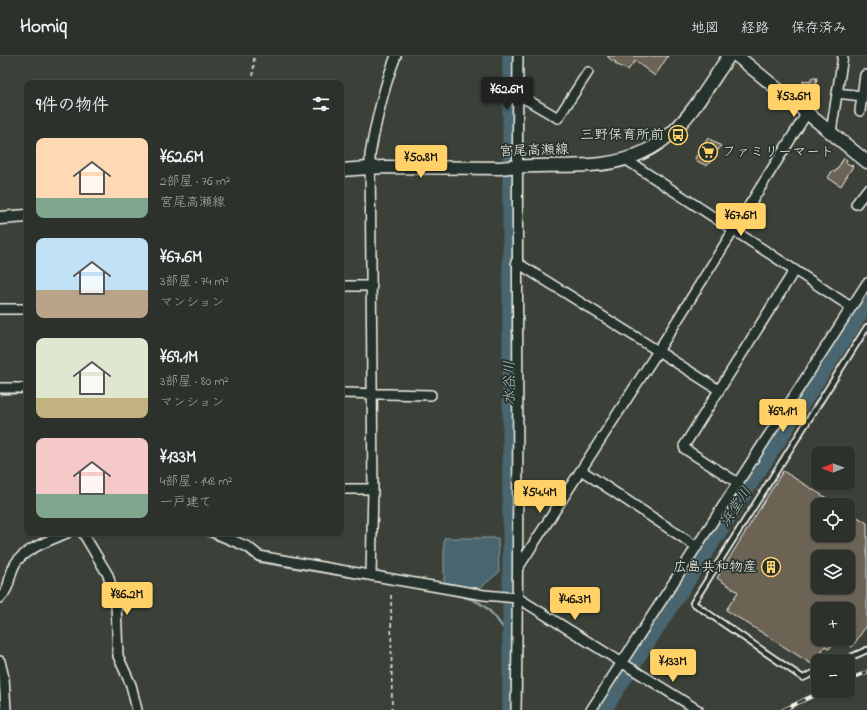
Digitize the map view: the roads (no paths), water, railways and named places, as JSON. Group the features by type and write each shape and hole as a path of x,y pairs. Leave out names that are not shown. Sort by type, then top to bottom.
{"main road":[{"name":"宮尾高瀬線","path":"344,170 371,168 500,168 517,166 592,165 625,159 658,145 673,134 690,115 729,56"},
{"path":"737,56 867,162"},
{"path":"0,218 24,216"}],"street":[{"path":"371,575 373,394 370,155 375,122 388,76 396,56"},
{"path":"516,710 512,597 517,569 516,262 518,56"},
{"path":"831,132 843,56"},
{"path":"518,94 558,118 588,72"},
{"path":"860,111 865,75"},
{"path":"837,93 862,96"},
{"path":"517,569 658,351 807,113"},
{"path":"625,159 851,307"},
{"path":"856,204 867,190"},
{"path":"516,262 719,390"},
{"path":"738,483 685,450 684,446 794,270"},
{"path":"591,710 623,664 867,283"},
{"path":"344,286 372,286"},
{"path":"0,309 24,309"},
{"path":"0,388 24,388"},
{"path":"344,393 431,395"},
{"path":"581,470 698,547"},
{"path":"344,489 373,489"},
{"path":"0,598 8,587 14,566 22,556 61,536"},
{"path":"85,536 108,575 116,604 118,656 131,685 137,710"},
{"path":"222,536 248,547 259,556 484,595 512,597 698,710"},
{"path":"0,661 4,678 6,710"}],"lane":[{"path":"811,674 803,678 693,603 867,327"},
{"path":"855,655 867,650"}],"water":[{"path":"444,538 498,538 499,572 479,589 444,582"}],"waterway":[{"name":"水谷川","path":"510,56 510,710"},
{"name":"浜堂川","path":"604,710 867,304"},
{"path":"0,394 24,393"},
{"path":"208,536 243,550 255,560 260,562 364,579"},
{"path":"451,594 463,596 480,603 492,613 510,637"}],"railway":[{"path":"855,677 867,672"},
{"path":"783,710 811,697"}],"place":[{"name":"三野保育所前","path":"678,135"},
{"name":"ファミリーマート","path":"708,152"},
{"name":"広島共和物産","path":"771,567"}]}
